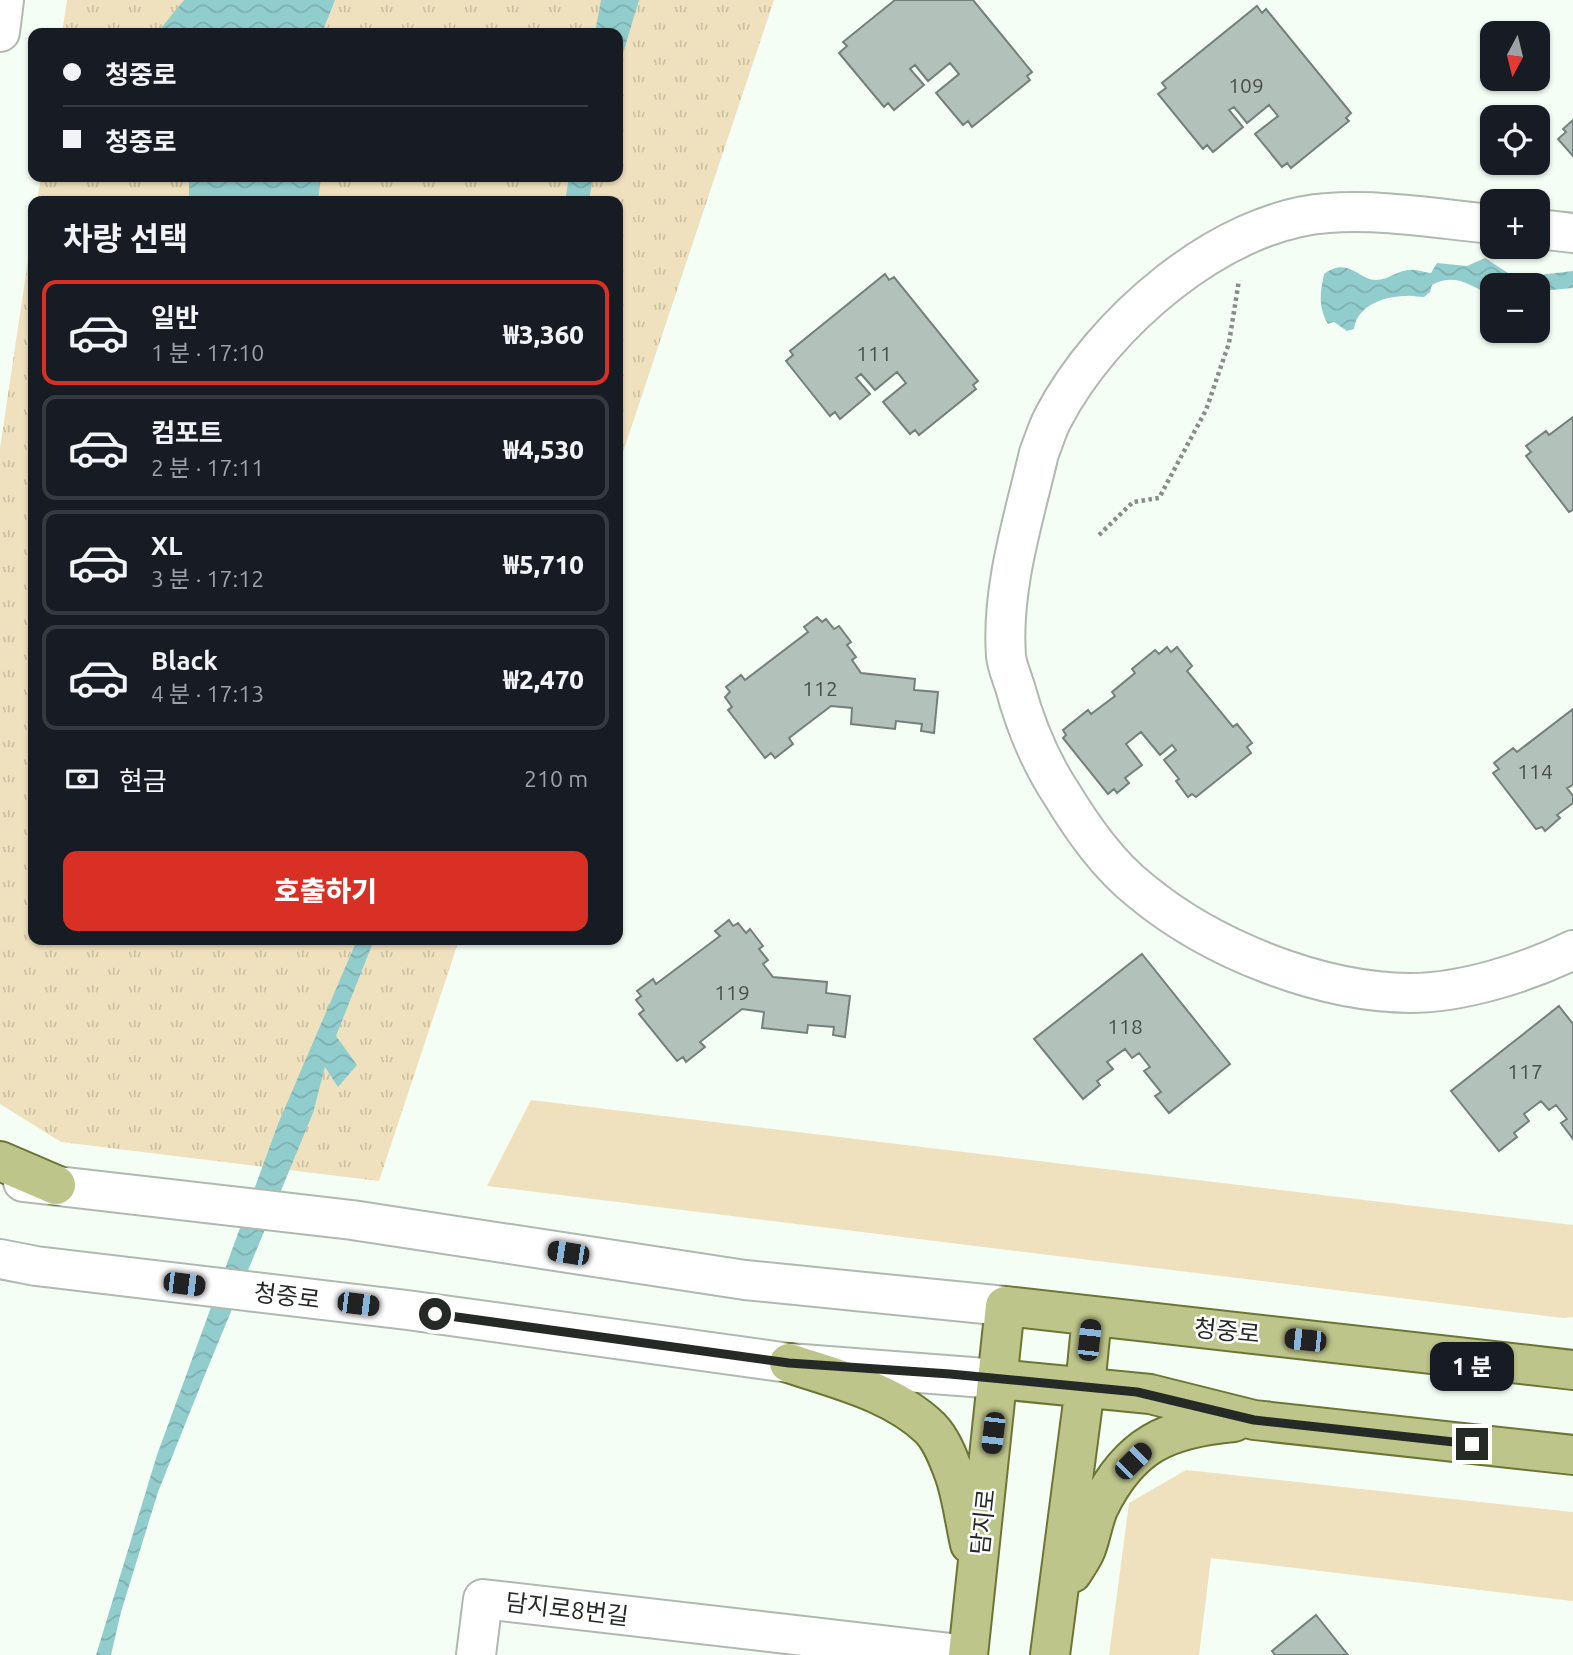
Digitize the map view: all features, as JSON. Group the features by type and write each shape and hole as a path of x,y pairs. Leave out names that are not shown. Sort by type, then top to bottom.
{"main road":[{"path":"0,1161 56,1185"},
{"name":"청중로","path":"1006,1306 1573,1370"},
{"name":"담지로","path":"968,1655 1006,1306"},
{"path":"1050,1655 1085,1387 1091,1317"},
{"path":"789,1363 864,1389 905,1408 932,1430 946,1452 956,1478 977,1579"},
{"name":"청중로","path":"998,1379 1150,1394 1254,1420 1573,1455"},
{"path":"1056,1598 1085,1552 1098,1509 1119,1474 1146,1447 1178,1431 1254,1420"}],"street":[{"path":"0,32 4,0"},
{"path":"1480,224 1383,214 1328,213 1285,220 1238,237 1176,277 1113,335 1053,418 1039,453 1014,561 1006,658 1022,713 1046,770 1093,842 1140,891 1207,934 1254,958 1303,975 1356,988 1409,993 1437,991 1514,974 1573,950"},
{"path":"1550,230 1573,233"},
{"path":"0,1180 352,1220 745,1280 1006,1306"},
{"name":"청중로","path":"0,1259 789,1363 998,1379"},
{"name":"담지로8번길","path":"476,1655 483,1599 705,1640 968,1655"}],"path":[{"path":"1099,535 1133,502 1159,498 1206,410 1229,343 1240,282 1238,237"}],"green space":[{"path":"67,0 774,0 623,452 623,196 38,196 40,182 623,182 623,28 63,28"},
{"path":"28,260 28,945 457,945 379,1181 61,1142 0,1104 0,448"},
{"path":"531,1100 1573,1225 1573,1317 1563,1318 487,1186"},
{"path":"1186,1470 1573,1512 1573,1601 1211,1558 1199,1655 1109,1655 1129,1503"}],"water":[{"path":"184,0 335,0 324,28 161,28"},
{"path":"601,0 639,0 623,53 623,28 596,28"},
{"path":"189,182 320,182 319,196 189,195"},
{"path":"568,182 592,182 590,196 566,196"},
{"path":"1487,259 1508,273 1480,273 1480,290 1463,282 1445,280 1432,285 1430,292 1424,297 1399,296 1381,300 1366,308 1356,321 1354,329 1347,331 1334,322 1328,324 1321,306 1324,274 1340,267 1376,280 1409,270 1431,273 1437,263 1467,266"},
{"path":"1573,271 1573,288 1551,290 1550,274"},
{"path":"355,945 372,945 336,1036 357,1065 338,1087 325,1067 313,1113 158,1492 121,1612 111,1655 96,1655 157,1455 278,1124"}],"building":[{"path":"895,0 973,0 1032,72 1027,76 1030,80 972,127 968,121 963,125 936,93 959,74 950,63 928,81 915,65 910,69 924,85 894,110 888,103 884,107 839,53 847,46 843,42"},
{"path":"1257,6 1262,13 1266,9 1351,113 1346,118 1349,121 1291,168 1287,163 1282,167 1255,134 1278,116 1269,105 1247,123 1234,107 1229,110 1243,127 1213,152 1207,145 1203,149 1158,94 1166,88 1162,83"},
{"path":"1573,120 1573,156 1558,139 1566,132 1563,129"},
{"path":"885,274 889,280 894,277 978,381 973,385 976,389 919,435 915,430 910,434 883,402 906,383 897,372 875,390 861,374 856,378 870,394 840,419 835,412 830,416 786,361 793,355 790,351"},
{"path":"1573,417 1573,510 1569,512 1526,456 1531,452 1526,446 1546,431 1549,435"},
{"path":"817,617 822,622 826,619 834,629 839,626 851,642 847,645 856,657 852,660 861,673 915,679 914,690 938,692 934,733 921,731 922,724 896,721 895,729 851,724 852,708 831,706 789,738 793,744 775,758 771,753 765,758 728,710 732,707 725,697 730,692 726,687 741,675 745,680 808,632 804,627"},
{"path":"1167,647 1171,652 1177,647 1192,666 1187,671 1233,727 1237,724 1252,743 1247,747 1251,753 1196,797 1192,794 1188,797 1176,781 1179,779 1164,760 1176,750 1172,745 1160,755 1141,732 1126,744 1142,765 1125,778 1129,783 1117,793 1114,789 1108,794 1063,738 1066,735 1063,730 1088,710 1091,714 1115,696 1112,692 1135,673 1132,669 1155,650 1159,654"},
{"path":"1573,709 1573,785 1567,788 1573,796 1573,803 1557,815 1560,818 1545,831 1542,827 1536,829 1493,773 1499,769 1494,763 1513,748 1517,752"},
{"path":"729,920 733,926 738,923 746,933 750,929 763,946 759,949 768,960 763,964 773,977 827,982 826,993 850,996 845,1037 833,1035 834,1027 808,1025 807,1033 762,1028 764,1012 742,1009 700,1042 705,1047 686,1062 683,1057 677,1061 639,1014 644,1010 636,1000 641,996 637,991 653,979 656,984 720,936 715,931"},
{"path":"1142,954 1230,1064 1169,1113 1155,1096 1161,1092 1144,1071 1150,1067 1139,1053 1132,1058 1125,1049 1107,1062 1113,1069 1097,1081 1100,1085 1083,1099 1034,1039"},
{"path":"1559,1006 1573,1024 1573,1139 1561,1123 1567,1119 1556,1105 1549,1110 1541,1101 1524,1114 1529,1121 1514,1133 1517,1137 1499,1151 1451,1091"},
{"path":"1316,1615 1348,1655 1275,1655 1272,1651"}],"route":[{"path":"435,1314 789,1363 950,1374 1137,1392 1254,1420 1472,1444"}]}
